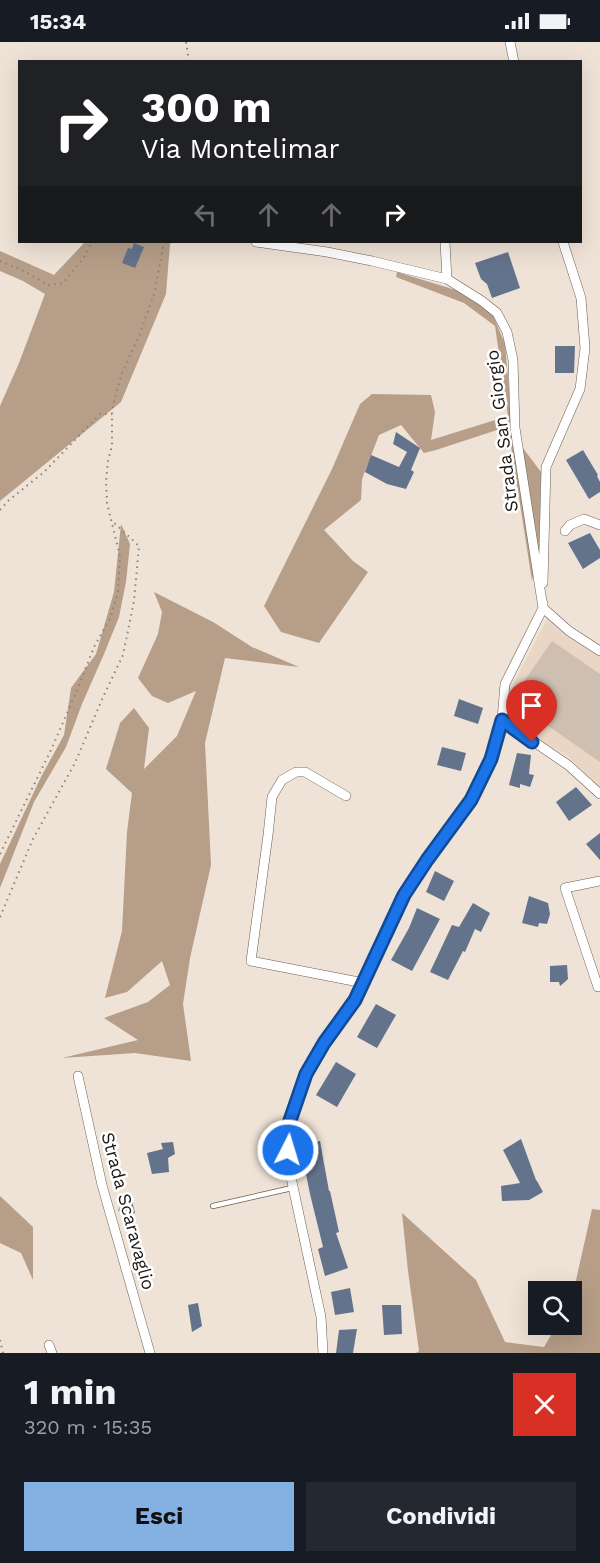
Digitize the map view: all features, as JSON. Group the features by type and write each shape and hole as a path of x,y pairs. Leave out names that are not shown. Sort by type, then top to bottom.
{"street":[{"path":"510,42 514,60"},
{"name":"Strada San Giorgio","path":"263,243 327,252 447,279 497,313 507,332 513,360 515,428 543,608"},
{"path":"445,243 447,279"},
{"path":"323,1353 321,1317 292,1188 286,1132 306,1074 324,1043 355,1000 404,895 471,800 491,759 502,720 506,684 543,608 546,467 580,388 585,348 581,298 563,243"},
{"path":"565,531 570,525 584,519 600,525"},
{"path":"543,608 569,631 600,651"},
{"path":"502,720 568,765 600,794"},
{"path":"346,796 305,772 296,772 282,780 272,797 251,961 364,983"},
{"path":"598,987 565,888 600,881"},
{"name":"Strada Scaravaglio","path":"78,1076 102,1185 150,1353"}],"lane":[{"path":"213,1206 292,1188"}],"path":[{"path":"186,42 189,60"},
{"path":"0,261 48,285 63,283 83,259 91,243"},
{"path":"0,854 55,740 94,646 110,619 118,592 120,556 107,503 106,481 112,446 112,414 122,373 139,336 155,291 165,243"},
{"path":"0,510 44,472 100,414 112,414"},
{"path":"0,916 33,839 75,763 123,655 134,601 139,546 111,520"},
{"path":"0,1340 3,1353"}],"shaded area":[{"path":"84,243 172,243 166,294 121,402 0,501 0,406 45,294 0,271 0,251 54,275"},
{"path":"397,272 459,291 492,313 505,344 513,435 541,472 539,547 532,581 511,446 500,429 424,453 401,425 379,435 362,479 361,500 324,530 353,561 368,572 319,643 281,632 264,606 332,469 360,404 372,394 431,395 435,412 431,440 508,416 495,326 464,303 396,277"},
{"path":"121,524 130,544 119,617 66,747 34,802 0,888 0,864 41,777 64,735 71,688 96,654 114,592"},
{"path":"154,592 213,622 252,647 299,667 225,658 205,743 211,865 190,958 183,1004 191,1061 135,1053 62,1058 138,1040 104,1018 148,1002 170,985 162,961 127,992 105,998 122,931 127,832 132,793 106,769 120,723 134,708 149,728 144,769 177,736 196,691 168,703 152,696 138,678 158,634 162,612"},
{"path":"548,617 600,654 600,788 567,755 536,738 518,723 511,713 511,695 515,681"},
{"path":"552,641 600,674 600,762 511,700"},
{"path":"0,1196 33,1227 33,1280 21,1253 0,1243"},
{"path":"592,1209 600,1210 600,1353 416,1353 419,1351 402,1213 476,1280 505,1342 544,1347 551,1335 582,1335 582,1281 576,1281"}],"building":[{"path":"134,243 144,247 135,268 122,263 128,248 132,249"},
{"path":"508,252 520,288 492,298 475,263"},
{"path":"555,346 575,346 574,373 555,373"},
{"path":"396,432 420,448 411,470 414,472 406,489 387,484 365,472 371,455 399,467 407,452 393,444"},
{"path":"583,450 600,482 600,492 589,499 566,460"},
{"path":"590,533 600,550 600,558 583,569 568,543"},
{"path":"459,699 483,708 478,724 454,716"},
{"path":"442,747 466,753 461,771 437,765"},
{"path":"517,753 531,755 529,774 534,775 530,787 520,784 520,788 509,785"},
{"path":"576,787 592,805 569,821 556,802"},
{"path":"600,833 600,860 586,844"},
{"path":"435,871 454,881 444,901 426,892"},
{"path":"529,896 548,903 550,914 547,924 539,923 538,927 522,923"},
{"path":"473,903 490,913 481,932 475,929 465,952 463,951 448,980 430,972 452,925 459,927"},
{"path":"417,908 440,919 412,971 391,960"},
{"path":"567,965 568,979 566,981 560,986 559,982 550,982 550,966"},
{"path":"376,1004 396,1015 377,1048 357,1037"},
{"path":"336,1062 356,1074 337,1107 316,1095"},
{"path":"521,1139 536,1180 543,1192 529,1200 502,1201 501,1186 520,1183 503,1150"},
{"path":"320,1141 339,1232 336,1233 348,1268 325,1276 318,1249 323,1247 300,1145"},
{"path":"173,1142 175,1154 168,1158 169,1172 152,1174 147,1153 163,1149 161,1143"},
{"path":"131,1197 135,1213 122,1216 118,1210 124,1206 122,1199"},
{"path":"350,1288 354,1312 335,1315 331,1292"},
{"path":"198,1303 202,1326 192,1332 188,1305"},
{"path":"382,1305 401,1305 402,1334 384,1335"},
{"path":"357,1329 353,1353 336,1353 339,1330"}],"route":[{"path":"288,1150 286,1132 306,1074 324,1043 355,1000 404,895 471,800 491,759 502,720 532,742"}]}
